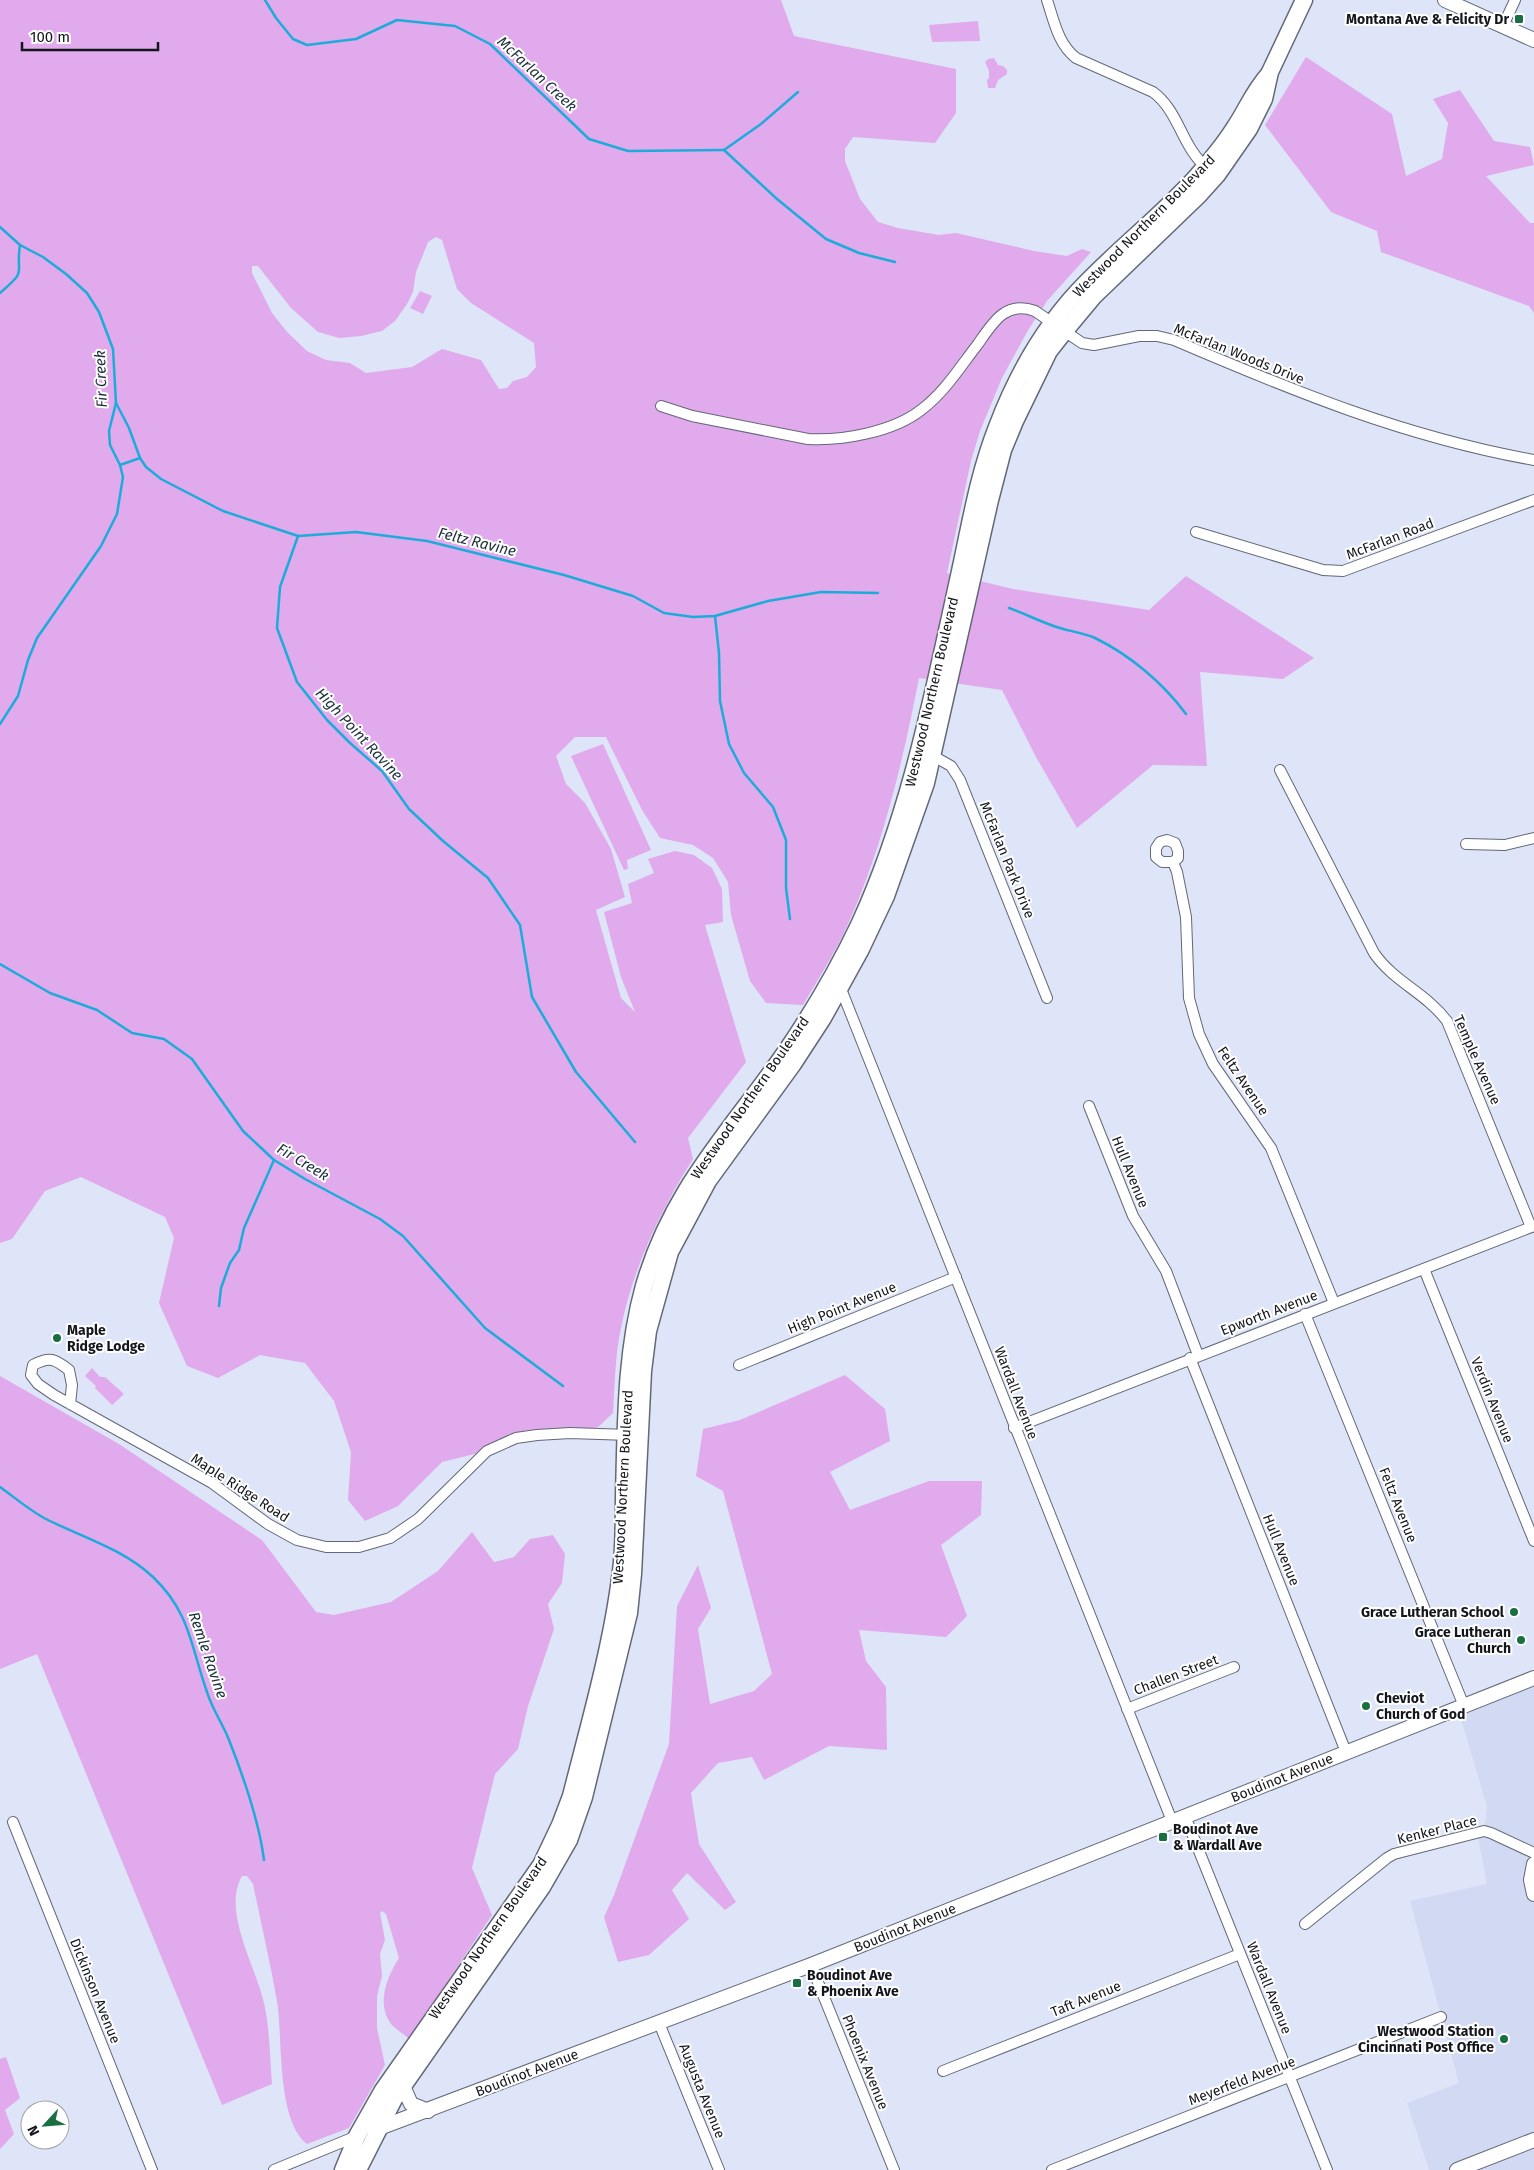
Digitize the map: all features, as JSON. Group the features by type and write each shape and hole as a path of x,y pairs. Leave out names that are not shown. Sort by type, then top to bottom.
{"main road":[{"name":"Westwood Northern Boulevard","path":"358,2170 378,2128 403,2086 498,1939 542,1865 571,1796 616,1606 623,1557 633,1435 627,1390 636,1317 651,1262 674,1210 703,1163 838,981 873,894 904,803 926,752 985,462 995,430 1018,380 1058,327 1083,285 1168,206 1211,171 1254,92 1270,72 1304,0"},
{"name":"Westwood Northern Boulevard","path":"343,2170 357,2136 386,2085 498,1939"}],"street":[{"path":"1047,0 1058,34 1068,51 1076,58 1153,92 1162,99 1171,111 1192,154 1211,171"},
{"path":"1444,0 1534,40"},
{"path":"1503,26 1515,0"},
{"name":"McFarlan Woods Drive","path":"661,406 692,416 808,440 846,437 884,427 920,411 945,389 1002,314 1015,309 1027,308 1035,311 1082,343 1094,345 1139,336 1157,336 1174,340 1298,393 1348,412 1465,445 1534,460"},
{"name":"McFarlan Road","path":"1196,532 1323,570 1343,571 1534,500"},
{"name":"McFarlan Park Drive","path":"926,752 951,766 960,780 1047,998"},
{"name":"Temple Avenue","path":"1280,770 1374,953 1390,972 1428,999 1447,1021 1532,1226"},
{"path":"1466,844 1505,845 1534,838"},
{"name":"Feltz Avenue","path":"1173,862 1185,910 1190,998 1199,1034 1213,1064 1271,1148 1334,1303"},
{"name":"Wardall Avenue","path":"838,981 1014,1428 1172,1821"},
{"name":"Hull Avenue","path":"1090,1106 1133,1216 1166,1271 1194,1357 1346,1752"},
{"name":"Epworth Avenue","path":"1014,1428 1532,1226"},
{"name":"Verdin Avenue","path":"1424,1269 1534,1541"},
{"name":"High Point Avenue","path":"739,1365 956,1277"},
{"name":"Feltz Avenue","path":"1305,1314 1464,1706"},
{"name":"Maple Ridge Road","path":"70,1404 72,1385 69,1370 57,1360 45,1359 34,1365 31,1374 38,1384 70,1404 212,1482 268,1524 296,1540 326,1547 359,1547 390,1538 418,1519 487,1451 516,1438 570,1433 633,1435"},
{"name":"Challen Street","path":"1127,1709 1234,1667"},
{"name":"Boudinot Avenue","path":"274,2170 357,2136 428,2111 811,1965 1534,1678"},
{"name":"Wardall Avenue","path":"1186,1816 1328,2170"},
{"name":"Dickinson Avenue","path":"13,1822 152,2170"},
{"name":"Kenker Place","path":"1305,1924 1394,1854 1484,1832 1491,1833 1534,1853"},
{"path":"1533,1890 1534,1864"},
{"name":"Taft Avenue","path":"942,2071 1240,1954"},
{"name":"Phoenix Avenue","path":"811,1965 894,2170"},
{"name":"Meyerfeld Avenue","path":"1052,2170 1441,2017"},
{"name":"Augusta Avenue","path":"659,2023 719,2170"},
{"path":"403,2086 411,2104 428,2111"},
{"path":"1457,2170 1534,2140"}],"shaded area":[{"path":"0,0 781,0 794,36 956,69 956,113 935,143 853,137 845,149 845,161 860,199 878,222 898,228 939,235 956,233 1034,251 1067,256 1082,249 1091,252 1047,301 1027,332 1002,378 980,431 971,461 947,573 1013,589 1149,610 1186,576 1314,658 1283,679 1200,672 1207,766 1153,765 1077,828 1036,757 1002,690 919,678 899,771 872,863 844,933 803,1005 766,1003 750,981 731,915 728,882 713,858 693,845 660,838 642,810 606,737 575,737 556,756 566,784 585,803 611,849 625,897 596,910 621,998 635,1012 621,977 604,912 632,903 628,884 654,873 648,859 675,851 694,855 712,868 722,889 723,922 705,925 746,1062 688,1138 693,1159 655,1227 635,1276 621,1326 617,1352 613,1413 598,1427 570,1433 537,1435 487,1451 442,1462 398,1506 365,1521 348,1500 351,1452 334,1401 305,1363 260,1355 218,1378 187,1366 159,1303 174,1238 165,1217 81,1177 45,1191 12,1239 0,1243","holes":["436,237 442,240 457,289 471,303 534,343 536,367 527,377 513,381 507,388 499,389 481,360 442,349 412,367 366,373 350,363 326,360 307,351 287,332 272,313 252,273 252,266 258,266 291,308 318,332 339,338 361,336 382,331 395,321 413,292 416,272 428,242"]},
{"path":"978,21 980,41 932,42 929,25"},
{"path":"1306,57 1392,114 1406,176 1442,159 1448,123 1433,99 1460,90 1494,141 1530,147 1534,165 1486,176 1530,223 1534,223 1534,313 1529,306 1381,252 1377,231 1331,212 1265,125"},
{"path":"994,58 998,65 1003,66 1007,70 1007,74 998,80 995,88 988,88 989,71 985,62 988,59"},
{"path":"420,291 432,296 423,314 410,308"},
{"path":"603,744 651,850 627,860 628,869 624,870 571,756"},
{"path":"92,1368 100,1377 105,1377 124,1394 112,1405 85,1376"},
{"path":"845,1375 885,1409 890,1441 830,1472 850,1510 929,1481 982,1481 981,1515 941,1545 967,1616 946,1637 859,1630 866,1661 886,1687 887,1750 829,1746 764,1780 752,1757 718,1763 691,1793 699,1844 736,1902 725,1910 687,1873 672,1890 689,1919 649,1955 618,1962 604,1917 614,1895 669,1744 677,1606 698,1565 711,1608 698,1629 710,1704 754,1691 772,1674 723,1491 696,1476 703,1429 740,1420"},
{"path":"0,1376 119,1444 262,1540 316,1612 334,1615 391,1602 438,1571 472,1532 494,1562 514,1557 530,1539 553,1535 565,1554 562,1583 548,1604 554,1629 528,1706 518,1749 495,1774 472,1868 492,1915 409,2039 391,2024 384,2008 387,1982 399,1958 386,1914 382,1911 380,1913 385,1940 380,1954 382,1976 377,1996 377,2028 385,2065 349,2128 307,2144 297,2132 290,2117 285,2098 277,2001 253,1884 247,1876 242,1876 237,1891 238,1924 265,2008 272,2084 222,2105 37,1654 0,1669"},
{"path":"1534,1678 1534,2170 1429,2170 1407,2103 1459,2083 1410,1901 1487,1884 1477,1832 1484,1831 1487,1807 1458,1709"},
{"path":"6,2057 20,2098 5,2110 14,2134 0,2149 0,2059"}],"waterway":[{"name":"McFarlan Creek","path":"265,0 276,18 293,39 307,45 356,39 397,20 455,26 490,44 589,139 628,151 724,150"},
{"path":"724,150 761,124 798,92"},
{"path":"724,150 777,199 826,239 859,253 895,262"},
{"name":"Fir Creek","path":"0,227 20,245 43,257 66,274 87,293 99,312 113,349 116,403 109,431 110,445 120,465 123,477 117,514 101,546 37,638 28,660 18,696 0,724"},
{"path":"0,293 18,275 20,245"},
{"name":"Feltz Ravine","path":"116,403 129,428 140,458 146,467 161,479 223,511 298,536 356,532 427,541 564,575 633,596 664,613 693,617 715,616 768,601 821,592 878,593"},
{"path":"120,465 140,458"},
{"name":"High Point Ravine","path":"298,536 280,587 277,628 297,682 327,720 382,771 409,809 443,841 488,878 520,925 532,997 576,1072 635,1142"},
{"path":"1009,608 1056,627 1090,636 1108,645 1145,671 1167,691 1186,714"},
{"path":"715,616 719,653 720,701 729,744 744,773 773,807 786,840 786,888 790,919"},
{"name":"Fir Creek","path":"0,964 50,993 97,1010 132,1033 164,1039 192,1059 243,1131 274,1160 305,1179 380,1219 403,1236 485,1328 563,1386"},
{"path":"219,1306 221,1288 230,1263 239,1250 244,1228 274,1160"},
{"name":"Remle Ravine","path":"0,1487 44,1518 128,1558 153,1577 175,1603 188,1631 209,1698 235,1754 255,1814 264,1860"}],"place":[{"name":"Montana Ave & Felicity Dr","path":"1519,19"},
{"name":"Maple Ridge Lodge","path":"57,1338"},
{"name":"Grace Lutheran School","path":"1514,1612"},
{"name":"Grace Lutheran Church","path":"1521,1640"},
{"name":"Cheviot Church of God","path":"1366,1706"},
{"name":"Boudinot Ave & Wardall Ave","path":"1163,1837"},
{"name":"Boudinot Ave & Phoenix Ave","path":"797,1983"},
{"name":"Westwood Station Cincinnati Post Office","path":"1504,2039"}]}
